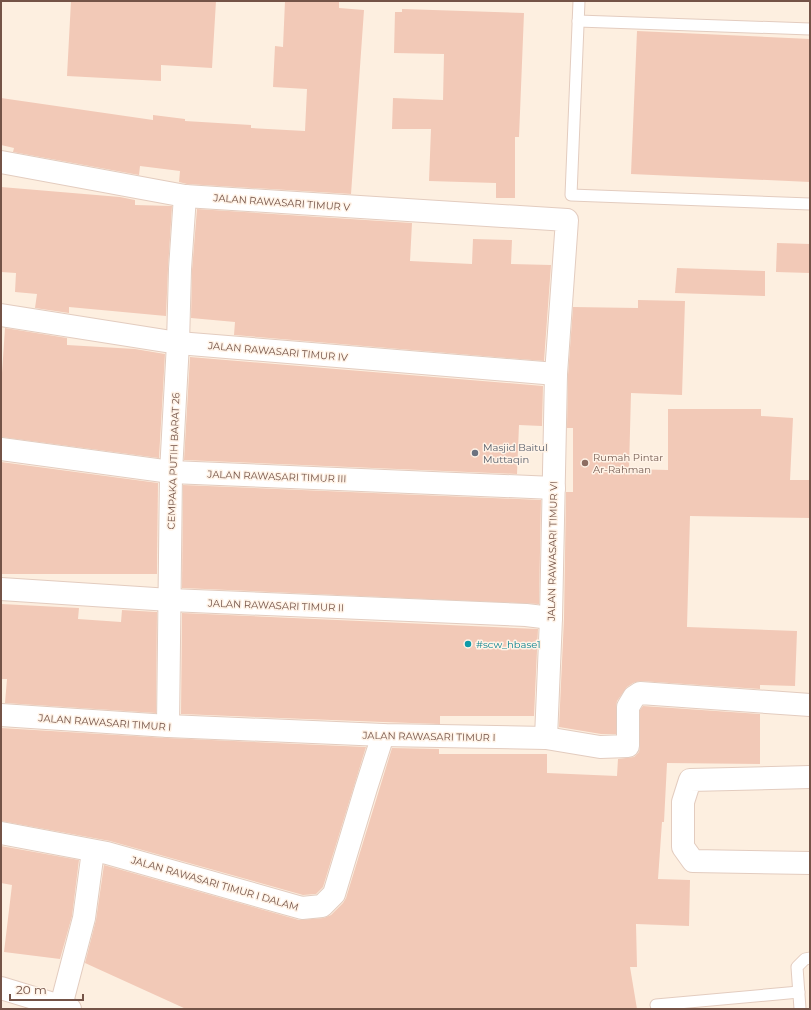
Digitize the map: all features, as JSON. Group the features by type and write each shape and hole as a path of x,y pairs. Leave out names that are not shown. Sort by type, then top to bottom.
{"street":[{"name":"JALAN RAWASARI TIMUR V","path":"1,162 185,196 567,220"},
{"name":"CEMPAKA PUTIH BARAT 26","path":"168,726 171,472 178,343 180,269 185,196"},
{"name":"JALAN RAWASARI TIMUR VI","path":"546,738 556,374 567,220"},
{"name":"JALAN RAWASARI TIMUR IV","path":"1,315 178,343 556,374"},
{"name":"JALAN RAWASARI TIMUR III","path":"1,449 171,472 554,488"},
{"name":"JALAN RAWASARI TIMUR II","path":"1,589 170,600 518,615 550,618"},
{"name":"JALAN RAWASARI TIMUR I","path":"1,715 168,726 383,735 546,738 600,747 628,746 628,707 634,697 640,693 810,705"},
{"name":"JALAN RAWASARI TIMUR I DALAM","path":"1,833 108,853 302,908 322,906 334,894 383,735"},
{"path":"810,777 690,780 684,802 684,846 693,861 810,864"},
{"path":"6,996 65,1008 84,918 93,851"}],"lane":[{"path":"579,1 571,195 810,204"},
{"path":"578,21 810,30"},
{"path":"800,1009 797,967 805,959 810,958"},
{"path":"656,1005 799,992"}],"building":[{"path":"71,1 216,1 212,68 161,65 161,81 67,76"},
{"path":"285,1 339,1 339,8 364,10 351,194 187,184 179,182 180,171 140,166 139,175 13,152 14,148 1,145 1,98 153,120 153,115 185,119 185,121 251,125 251,128 305,131 307,89 273,87 275,46 283,47"},
{"path":"402,9 524,13 519,137 515,137 515,198 496,198 496,183 429,181 431,129 392,129 393,98 443,100 444,54 394,53 395,12 402,12"},
{"path":"637,31 810,39 810,182 631,174"},
{"path":"1,187 120,197 135,200 135,205 172,206 166,316 69,307 69,313 35,308 37,294 15,292 16,273 1,272"},
{"path":"197,209 412,223 410,261 472,264 473,239 512,240 511,264 551,265 544,361 234,335 235,322 191,318 192,270"},
{"path":"777,243 810,244 810,273 776,272"},
{"path":"677,268 765,271 765,296 675,293"},
{"path":"638,300 685,301 682,395 631,393 629,469 668,470 668,409 761,409 761,416 793,418 790,480 810,480 810,518 690,516 687,627 797,631 795,686 760,685 760,689 640,681 627,687 617,701 616,734 601,734 559,727 564,618 566,492 573,492 573,428 567,428 568,375 573,307 638,308"},
{"path":"5,328 67,338 67,345 135,349 165,354 159,458 1,437 1,373"},
{"path":"190,357 543,386 542,426 519,425 517,474 184,460"},
{"path":"1,462 158,483 157,574 1,574"},
{"path":"183,485 541,500 539,604 182,588"},
{"path":"1,604 79,608 78,619 121,622 122,610 157,612 156,713 5,703 7,679 1,679"},
{"path":"182,613 538,629 534,716 440,716 440,724 181,714"},
{"path":"643,706 760,714 760,764 667,763 664,822 662,822 658,879 690,880 689,926 636,924 637,967 630,967 637,1009 186,1009 85,963 96,920 104,865 299,920 324,918 331,915 346,898 392,748 439,749 439,754 547,754 547,773 617,776 618,759 634,757 639,752 640,710"},
{"path":"1,728 167,738 366,747 323,887 316,894 303,895 110,841 1,821"},
{"path":"1,846 79,860 72,916 60,959 4,952 12,885 1,883"}],"place":[{"name":"Masjid Baitul Muttaqin","path":"475,453"},
{"name":"Rumah Pintar Ar-Rahman","path":"585,463"},
{"name":"#scw_hbase1","path":"468,644"}]}
